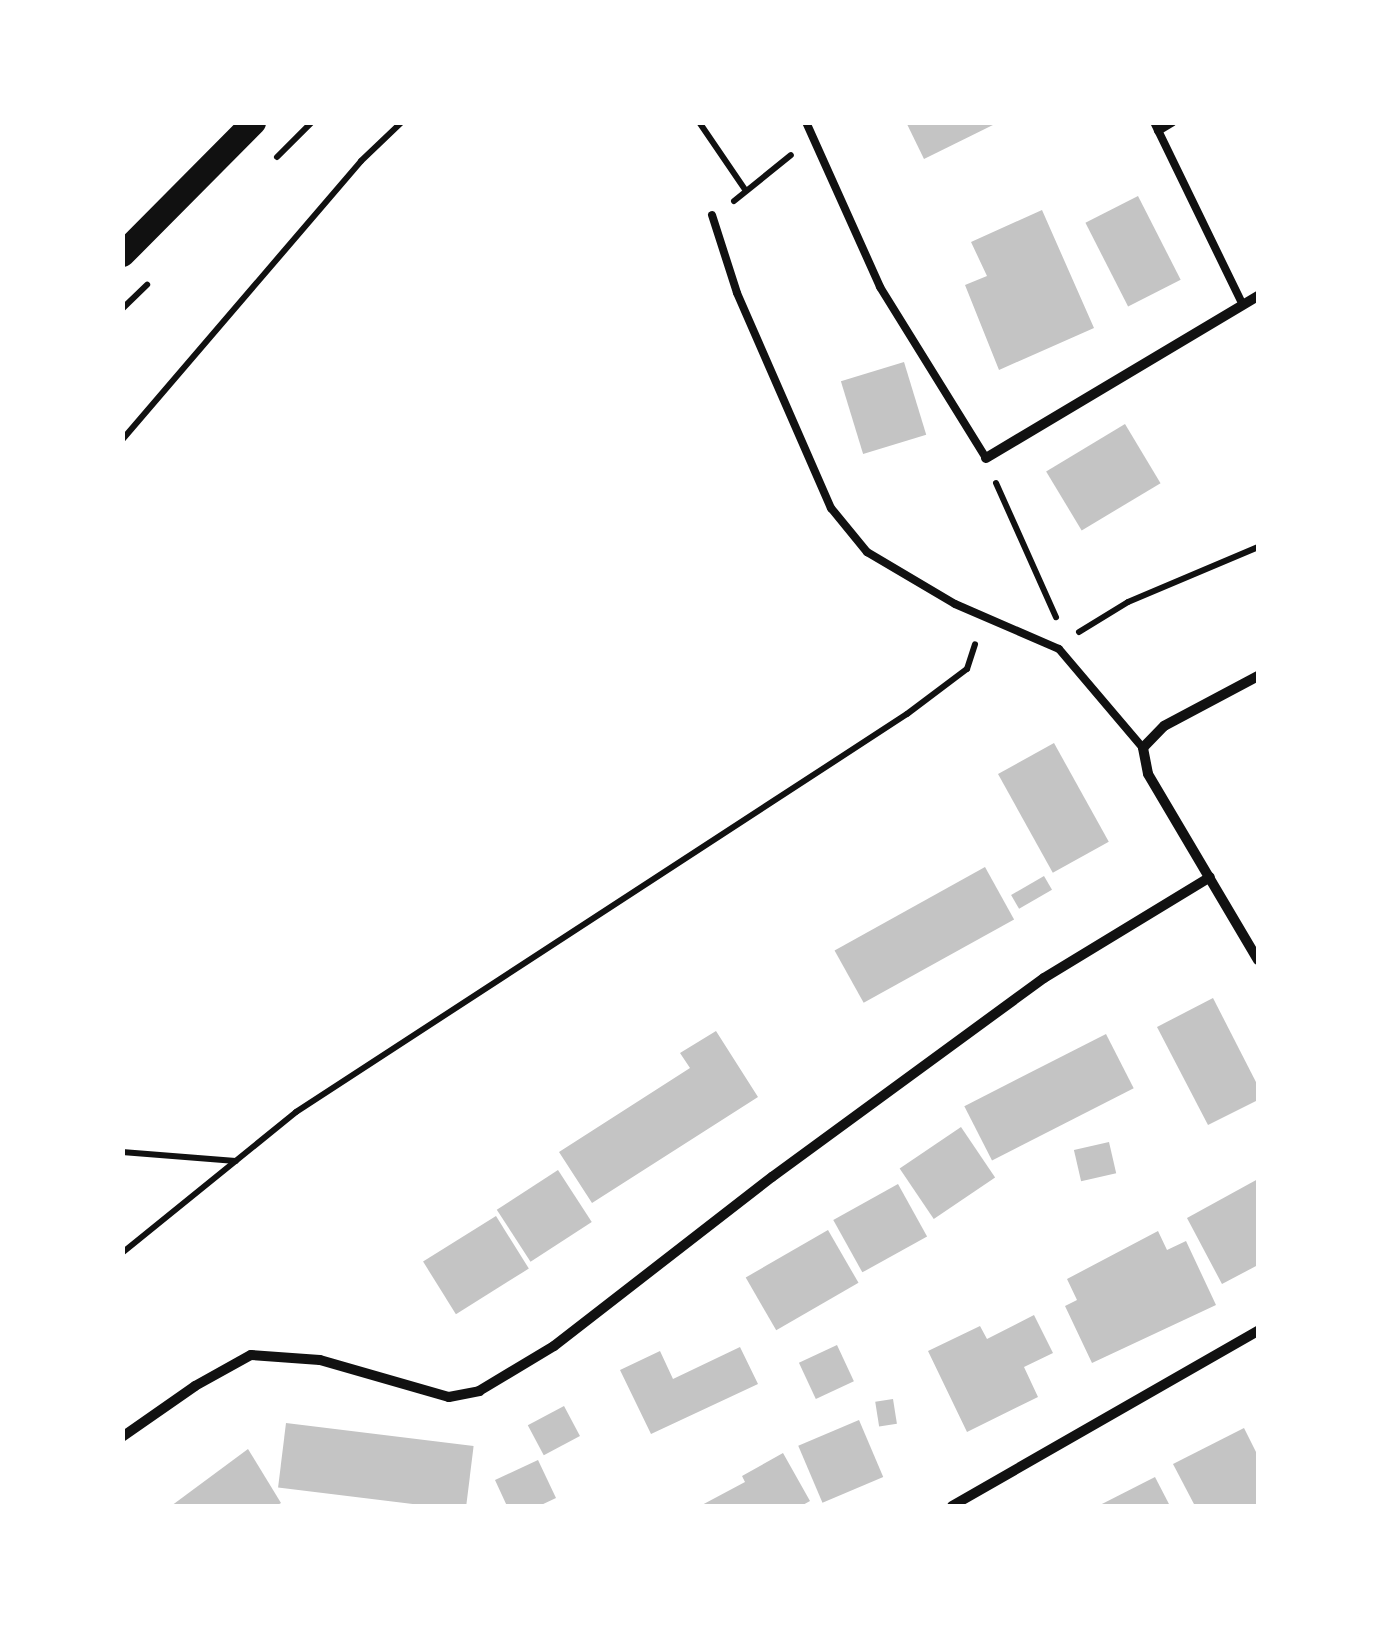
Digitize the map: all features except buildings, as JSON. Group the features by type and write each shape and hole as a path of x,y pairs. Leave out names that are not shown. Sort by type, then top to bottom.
{"main road":[{"path":"122,254 253,122"}],"street":[{"path":"986,458 1258,296"},
{"path":"1258,676 1164,726 1143,748 1148,774 1258,960"},
{"path":"122,1437 195,1386 251,1355 320,1360 449,1398 479,1392 554,1346 772,1177 1044,978 1210,876"},
{"path":"952,1506 1258,1331"}],"lane":[{"path":"806,122 880,286 986,458"},
{"path":"1174,122 1156,127 1244,305"},
{"path":"712,214 737,293 831,508 868,552 981,616 1059,649 1143,748"}],"path":[{"path":"122,440 361,161 402,122"},
{"path":"699,122 746,191"},
{"path":"712,214 813,138"},
{"path":"986,458 1030,566 1067,640"},
{"path":"1059,649 1128,602 1258,547"},
{"path":"122,1253 296,1112 906,714 967,670 981,616"},
{"path":"122,1152 236,1161"}]}
